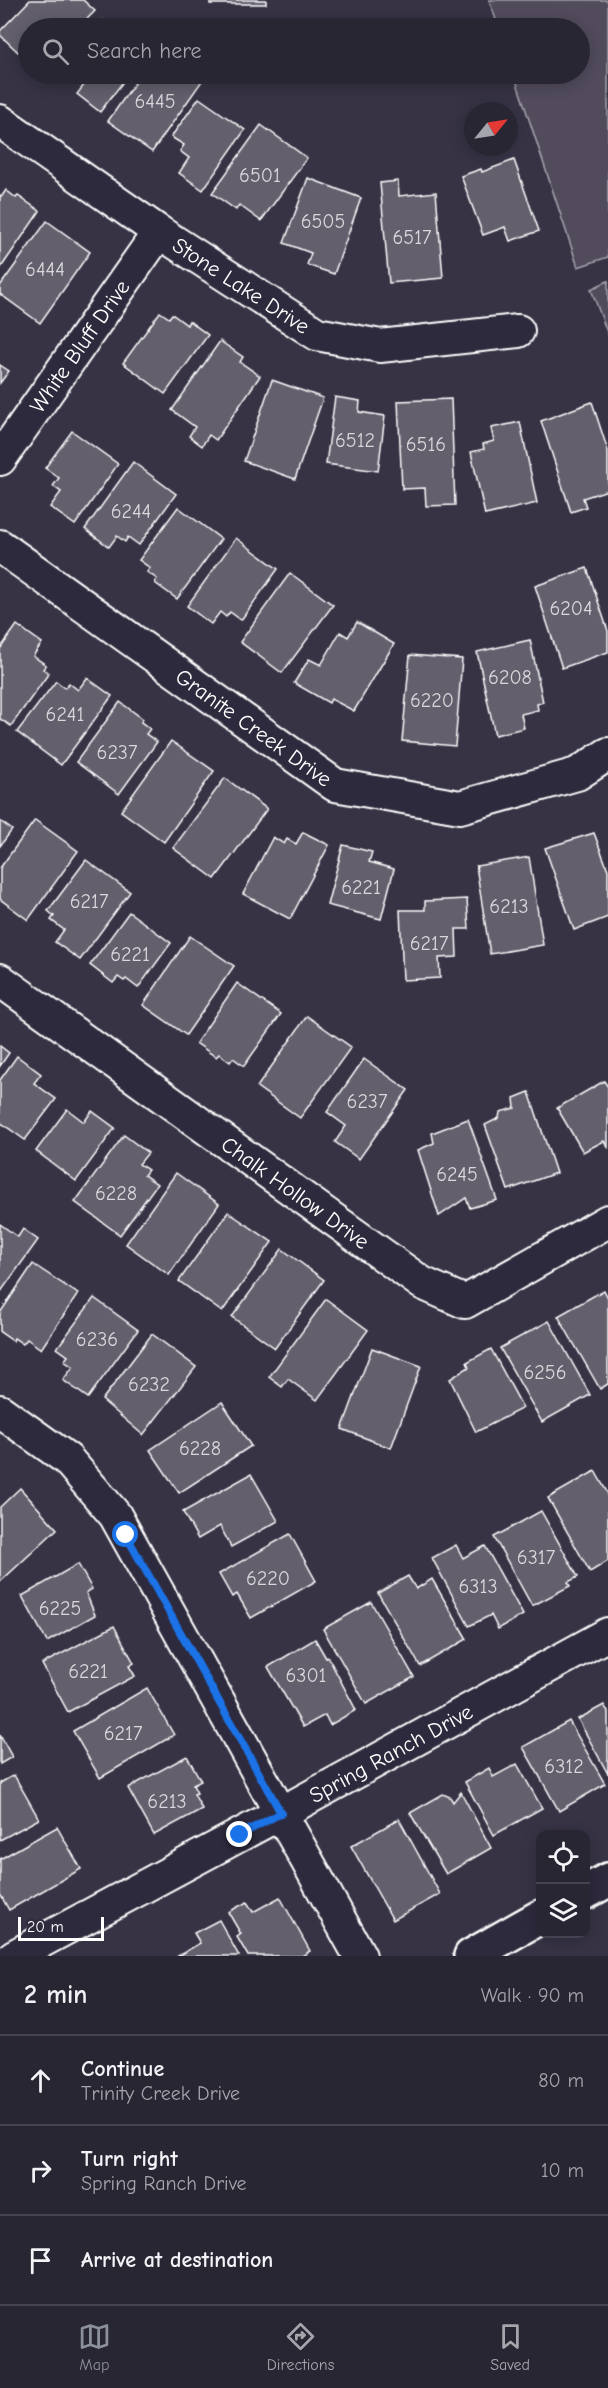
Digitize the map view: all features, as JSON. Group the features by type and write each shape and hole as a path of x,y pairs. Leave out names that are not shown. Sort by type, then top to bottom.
{"street":[{"name":"Stone Lake Drive","path":"0,121 159,232 317,334 380,346 518,332"},
{"name":"White Bluff Drive","path":"0,459 159,232"},
{"name":"Granite Creek Drive","path":"0,546 335,785 460,807 577,774 608,754"},
{"name":"Chalk Hollow Drive","path":"0,980 422,1283 465,1302 608,1221"},
{"path":"0,1412 68,1460 115,1515 360,1956"},
{"name":"Spring Ranch Drive","path":"14,1956 608,1634"},
{"path":"590,1889 608,1880"},
{"path":"471,1956 536,1919"}],"shaded area":[{"path":"489,0 608,0 608,257 578,267 517,84 590,84 590,18 495,18"},
{"path":"608,281 608,335 591,289"}],"building":[{"path":"30,0 83,0 95,11 88,18 18,18 18,52 0,35 0,31"},
{"path":"210,0 266,0 266,4 210,4"},
{"path":"85,84 121,84 100,112 77,94"},
{"path":"134,84 200,84 152,152 108,121"},
{"path":"199,98 245,130 203,190 179,173 189,158 180,151 184,145 171,137"},
{"path":"261,125 307,158 261,221 239,205 236,210 212,193"},
{"path":"514,160 539,231 510,241 505,227 483,235 461,176 481,169 482,172"},
{"path":"308,178 361,198 334,274 307,265 311,253 284,243"},
{"path":"398,181 399,196 436,192 443,278 389,283 380,183"},
{"path":"6,190 40,211 0,269 0,195 2,196"},
{"path":"47,221 90,252 40,323 0,294 0,286"},
{"path":"160,312 169,318 172,314 187,325 189,321 208,335 165,394 123,363"},
{"path":"220,341 243,357 240,362 260,376 216,440 209,435 202,446 189,436 195,427 172,410"},
{"path":"0,365 9,371 0,383"},
{"path":"272,380 323,398 295,479 244,461"},
{"path":"335,397 360,401 359,412 385,416 378,471 326,464"},
{"path":"451,399 455,505 426,506 425,488 402,489 398,401"},
{"path":"592,402 608,451 608,490 583,498 586,507 571,512 541,421"},
{"path":"520,422 537,503 485,515 471,452 484,449 483,444 494,441 491,428"},
{"path":"72,431 118,464 75,525 50,507 61,492 53,486 59,478 45,468"},
{"path":"133,462 176,494 139,545 128,537 125,542 117,536 109,547 85,529"},
{"path":"178,507 221,539 177,599 155,583 157,579 147,572 150,568 139,560"},
{"path":"236,538 278,569 241,620 230,612 226,617 220,612 211,624 187,606"},
{"path":"587,568 608,631 608,652 562,668 535,586"},
{"path":"290,573 333,605 282,673 240,642"},
{"path":"357,622 394,644 354,711 331,699 329,703 294,683 309,659 321,665 340,632 348,637"},
{"path":"17,625 42,643 33,656 46,665 43,669 49,673 11,726 0,719 0,649"},
{"path":"530,640 543,702 537,704 538,710 521,714 524,728 495,735 477,652"},
{"path":"410,655 462,659 455,746 402,741"},
{"path":"87,678 112,696 61,765 17,732 56,681 65,688 69,683 78,690"},
{"path":"120,702 143,719 141,722 150,729 146,734 157,742 119,794 76,762"},
{"path":"171,741 214,771 164,842 121,811"},
{"path":"225,778 267,809 215,879 173,848"},
{"path":"35,820 78,851 28,920 0,899 0,868"},
{"path":"0,821 12,830 0,846"},
{"path":"303,832 329,845 290,919 243,894 273,837 284,844 287,839 296,844"},
{"path":"594,833 608,870 608,917 574,930 545,848"},
{"path":"343,845 372,852 369,862 394,869 381,919 327,905"},
{"path":"529,857 543,945 490,954 476,866"},
{"path":"86,860 130,892 80,960 55,942 64,930 51,920 54,916 48,911"},
{"path":"467,899 469,929 456,929 457,957 439,958 440,978 403,980 400,910 425,910 425,901"},
{"path":"129,912 171,943 138,988 126,979 124,981 118,977 113,983 90,965"},
{"path":"190,936 234,966 186,1035 143,1005"},
{"path":"237,983 281,1014 244,1066 233,1058 230,1062 219,1054 216,1057 196,1043"},
{"path":"307,1016 351,1047 300,1118 257,1087"},
{"path":"0,1046 9,1053 0,1066"},
{"path":"17,1056 41,1074 34,1083 56,1099 25,1140 0,1122 0,1080"},
{"path":"364,1059 408,1090 359,1159 335,1142 346,1126 327,1112"},
{"path":"604,1081 608,1087 608,1147 604,1141 583,1152 557,1108"},
{"path":"529,1092 556,1173 508,1190 485,1125 499,1118 500,1112 515,1108 514,1098"},
{"path":"67,1109 84,1122 92,1111 115,1128 76,1181 36,1151"},
{"path":"468,1119 497,1200 470,1208 466,1198 439,1216 418,1150 434,1143 432,1133"},
{"path":"124,1135 148,1153 139,1164 148,1170 144,1175 157,1184 120,1235 75,1202"},
{"path":"176,1173 219,1204 169,1275 126,1244"},
{"path":"228,1212 272,1242 222,1312 179,1281"},
{"path":"0,1224 18,1237 23,1229 38,1240 0,1293"},
{"path":"282,1249 324,1280 275,1348 232,1317"},
{"path":"33,1264 78,1294 41,1349 27,1339 23,1344 14,1338 13,1341 0,1332 0,1313"},
{"path":"604,1290 608,1298 608,1384 600,1389 558,1316"},
{"path":"94,1298 138,1330 88,1398 63,1380 73,1367 64,1361 68,1356 57,1348"},
{"path":"326,1299 368,1330 317,1400 288,1379 282,1387 269,1377"},
{"path":"549,1321 590,1395 542,1422 500,1348"},
{"path":"152,1334 196,1367 143,1435 102,1400"},
{"path":"372,1348 421,1366 391,1448 342,1429"},
{"path":"491,1349 523,1408 476,1432 450,1379 469,1367 467,1362"},
{"path":"222,1402 251,1446 179,1493 150,1450"},
{"path":"595,1471 608,1494 608,1561 590,1572 548,1498"},
{"path":"251,1474 278,1521 231,1547 220,1526 198,1539 183,1512"},
{"path":"20,1488 57,1529 0,1582 0,1507"},
{"path":"541,1511 578,1577 568,1582 570,1586 532,1606 494,1537"},
{"path":"290,1534 316,1581 251,1618 237,1594 232,1597 219,1574"},
{"path":"456,1545 463,1558 485,1546 523,1615 498,1629 491,1615 469,1626 432,1558"},
{"path":"78,1564 92,1589 86,1593 95,1615 47,1642 22,1596"},
{"path":"408,1576 416,1589 432,1579 467,1639 420,1666 378,1593"},
{"path":"371,1602 414,1677 366,1704 323,1629"},
{"path":"114,1626 134,1663 129,1666 135,1676 68,1712 42,1664"},
{"path":"315,1639 326,1658 328,1657 356,1710 330,1725 325,1715 303,1727 268,1667"},
{"path":"147,1688 174,1735 100,1778 73,1731"},
{"path":"604,1705 608,1712 608,1774 578,1719"},
{"path":"569,1721 605,1784 559,1811 523,1747"},
{"path":"0,1735 12,1757 0,1764"},
{"path":"187,1756 201,1781 193,1785 197,1793 194,1794 202,1809 154,1835 128,1788"},
{"path":"517,1764 542,1808 494,1835 465,1782 489,1768 493,1777"},
{"path":"14,1775 39,1819 0,1840 0,1783"},
{"path":"461,1792 491,1848 446,1874 410,1813 443,1794 450,1797 453,1802"},
{"path":"399,1819 440,1894 393,1920 351,1846"},
{"path":"57,1827 81,1869 9,1910 0,1894 0,1859"},
{"path":"280,1897 310,1951 302,1956 248,1956 237,1937 241,1934 228,1912 247,1902 253,1912"},
{"path":"219,1920 239,1956 178,1956 200,1943 194,1933"}],"route":[{"path":"126,1535 281,1813 240,1835"}]}
